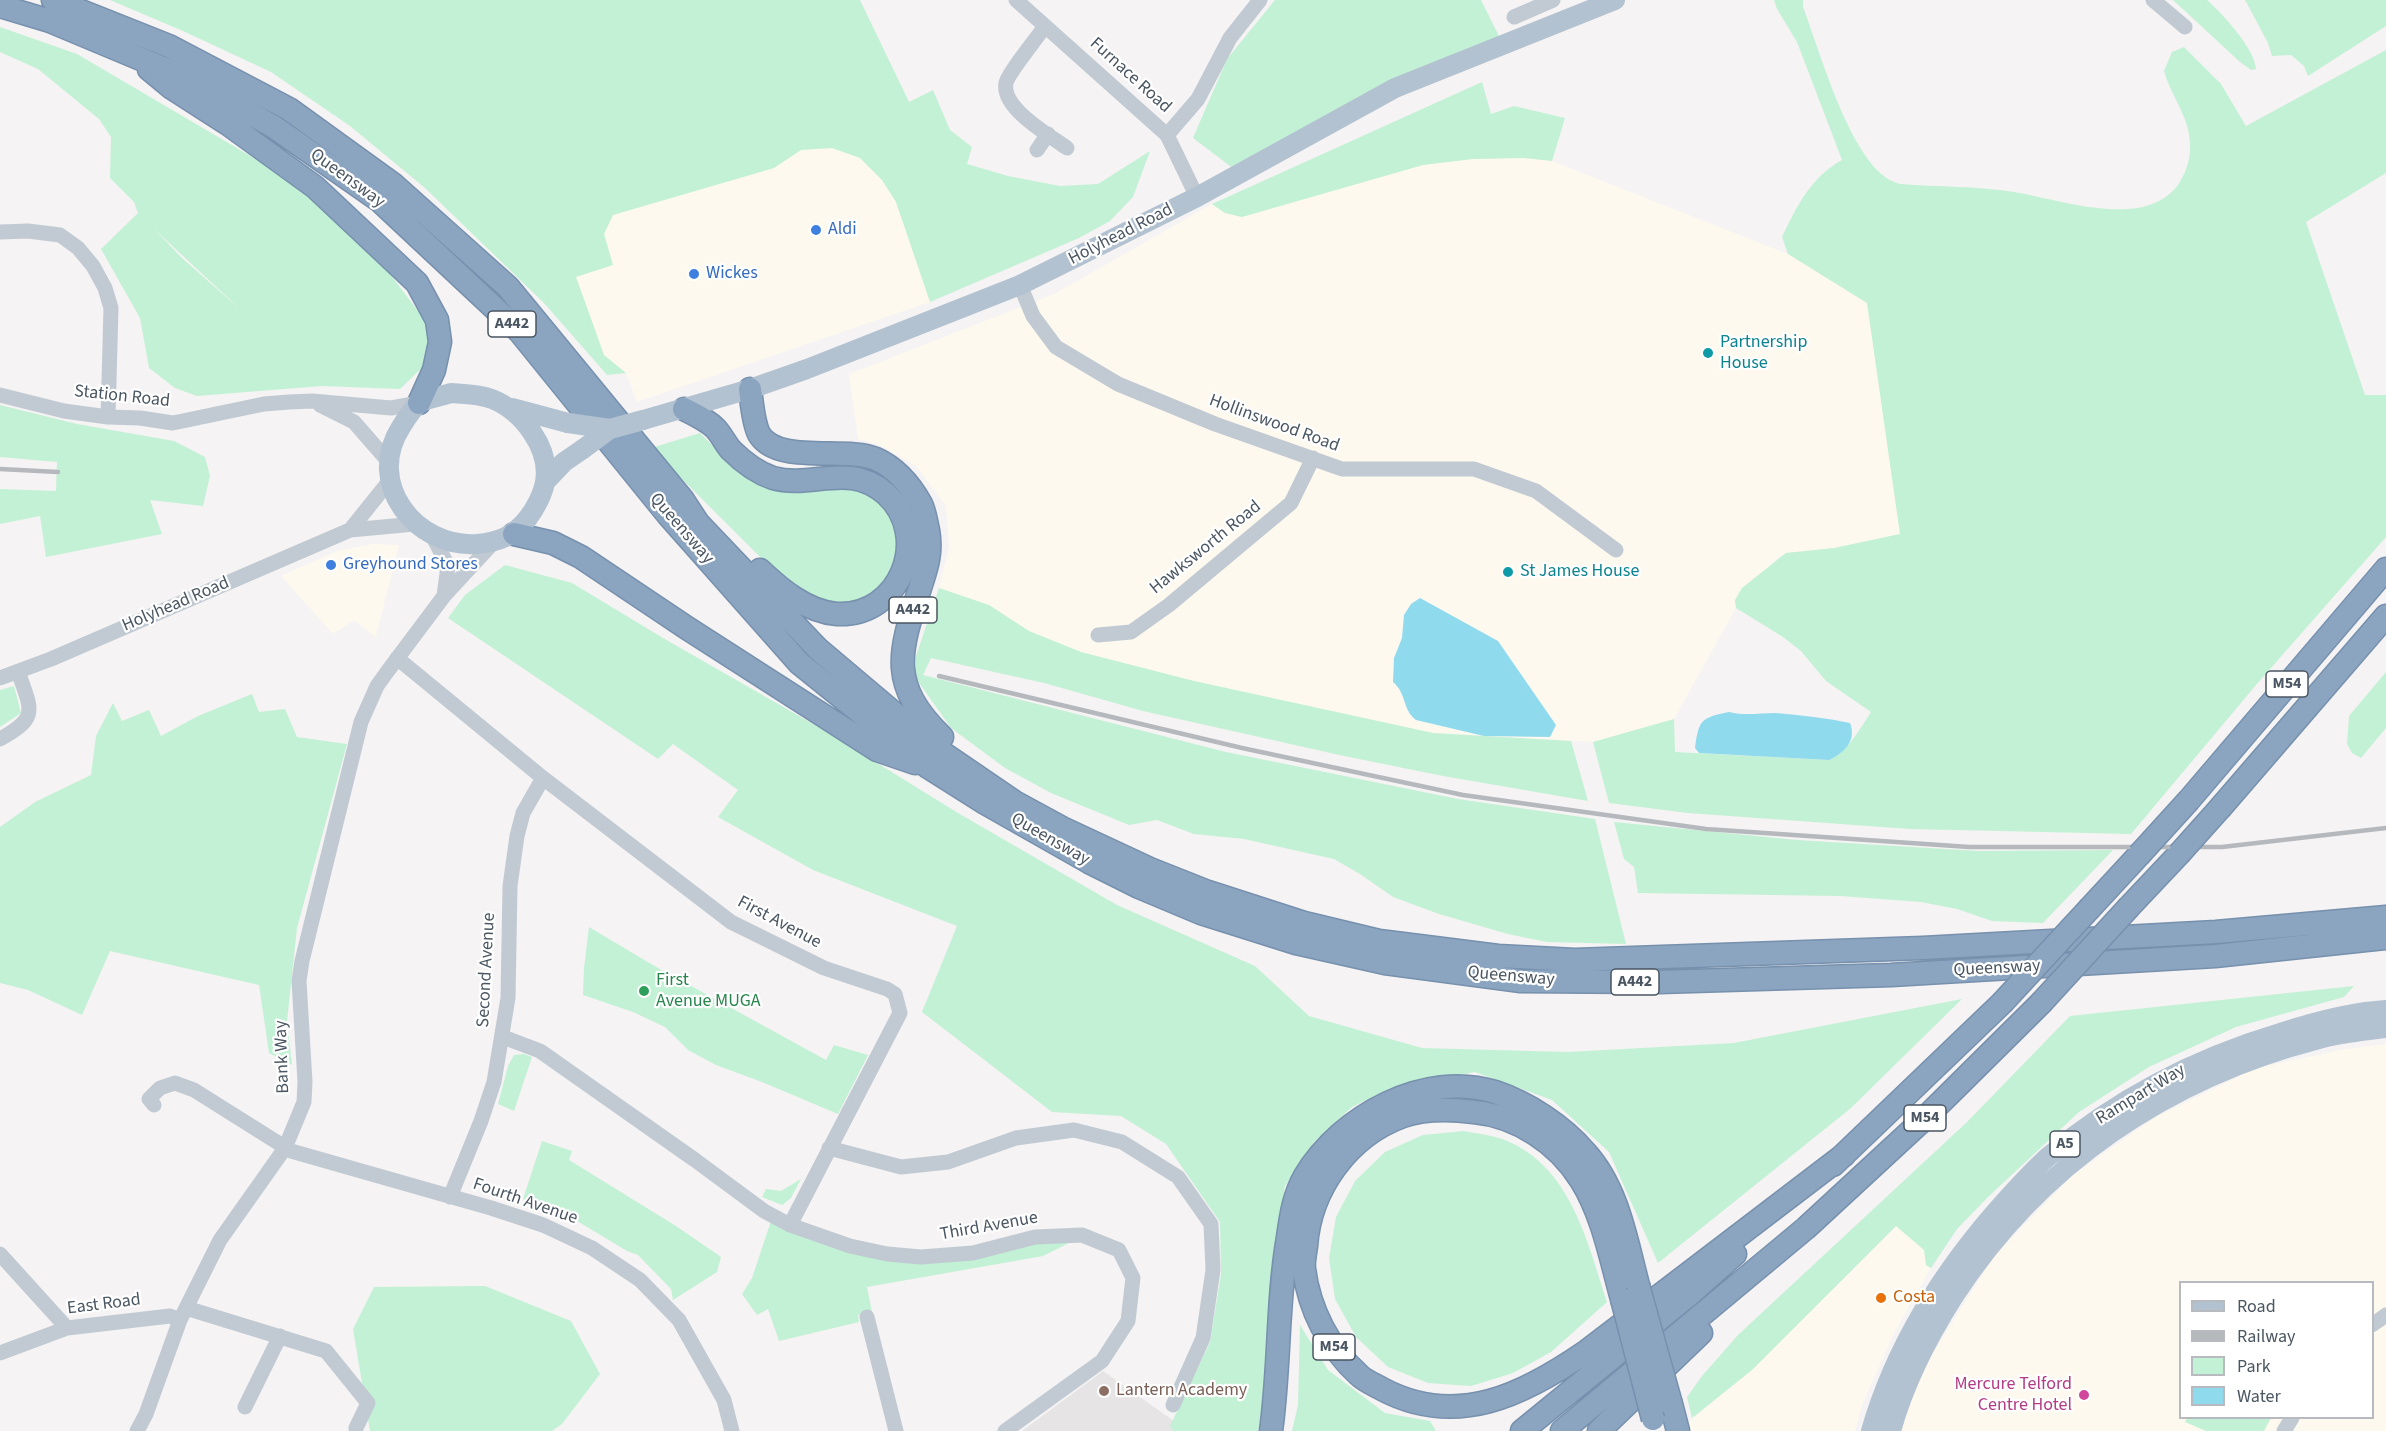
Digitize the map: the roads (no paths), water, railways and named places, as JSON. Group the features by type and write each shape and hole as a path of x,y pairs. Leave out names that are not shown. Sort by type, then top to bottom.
{"highway":[{"name":"Queensway","path":"53,0 169,46 290,109 394,184 508,287 683,500 698,523 818,649 934,747 1016,803 1062,828 1150,869 1208,892 1304,923 1379,941 1498,956 1575,960 1923,948 2216,933 2386,917"},
{"name":"Queensway","path":"0,6 21,11 130,53 191,80 274,127 380,201 519,331 668,515 799,663 928,767 985,803 1138,887 1201,913 1296,943 1384,963 1521,981 1659,982 1891,975 2215,956 2386,938"},
{"name":"A442","path":"130,53 172,88 228,124 315,187 417,283 437,320 440,342 434,370 419,403"},
{"name":"A442","path":"750,389 759,433 766,442 792,452 851,453 877,460 905,481 914,493 922,507 930,544 929,562 905,634 904,681 911,699 918,712 952,747 1040,807 1062,828"},
{"name":"A442","path":"683,500 773,582 799,601 816,609 838,614 868,609 887,595 904,573 908,554 907,524 898,506 875,485 863,479 846,476 784,480 771,477 755,469 731,449 715,427 684,409"},
{"name":"A442","path":"504,538 553,543 581,557 877,750 928,767"},
{"name":"M54","path":"1522,1431 1690,1294 1844,1155 2002,1004 2189,800 2386,569"},
{"name":"M54","path":"1562,1431 1806,1228 1917,1126 2041,1004 2221,807 2386,616"},
{"name":"M54","path":"1270,1431 1277,1382 1281,1274 1294,1203 1305,1177 1333,1139 1368,1113 1403,1098 1443,1087 1495,1092 1528,1107 1565,1132 1586,1153 1606,1183 1622,1222 1630,1292 1655,1425"},
{"name":"M54","path":"1678,1431 1671,1404 1630,1292 1581,1180 1561,1154 1529,1129 1491,1113 1440,1108 1404,1116 1371,1131 1334,1167 1307,1227 1304,1268 1313,1310 1331,1344 1360,1377 1396,1396 1437,1406 1469,1406 1509,1396 1550,1377 1587,1351 1844,1155"},
{"name":"M54","path":"1599,1431 1730,1306 1806,1228"}],"main road":[{"name":"Holyhead Road","path":"546,481 564,462 609,429 750,389 807,369 1020,285 1197,197 1395,88 1615,0"},
{"path":"451,393 491,399 509,408 528,426 541,448 546,481 529,517 504,538 460,545 432,535 415,524 393,493 390,473 396,434 419,403 451,393"},
{"name":"Holyhead Road","path":"509,408 568,423 609,429"},
{"name":"Rampart Way","path":"1871,1431 1875,1415 1908,1339 1927,1304 1988,1221 2048,1157 2079,1133 2132,1098 2173,1074 2219,1053 2322,1020 2386,1010"},
{"name":"Rampart Way","path":"1891,1431 1910,1379 1928,1342 1966,1279 1996,1237 2063,1169 2109,1132 2209,1077 2258,1057 2321,1038 2386,1028"}],"street":[{"name":"Furnace Road","path":"1016,0 1167,135 1197,197"},
{"path":"1167,135 1198,99 1230,38 1260,0"},
{"path":"1514,17 1553,0"},
{"path":"2153,0 2185,27"},
{"path":"1045,26 1006,82 1006,96 1016,110 1067,148"},
{"path":"1037,150 1048,134"},
{"path":"0,232 27,231 60,235 78,248 93,266 105,288 111,308 108,417"},
{"name":"Hollinswood Road","path":"1020,285 1033,316 1056,347 1118,384 1215,424 1342,469 1474,469 1536,490 1616,550"},
{"name":"Station Road","path":"0,395 64,411 173,423 264,404 312,401 391,408 419,403"},
{"path":"312,401 354,422 390,473 350,530"},
{"name":"Hawksworth Road","path":"1098,636 1131,632 1169,605 1291,503 1313,458"},
{"path":"350,530 415,524"},
{"name":"Holyhead Road","path":"0,678 350,530"},
{"path":"432,535 448,566 444,596"},
{"name":"Bank Way","path":"137,1431 146,1414 183,1314 220,1240 285,1148 304,1102 305,1082 299,981 302,961 361,722 377,686 444,596 504,538"},
{"name":"First Avenue","path":"397,658 543,778 731,922 824,968 887,989 895,994 900,1013 790,1225"},
{"path":"0,739 20,728 28,719 30,708 18,671"},
{"name":"Second Avenue","path":"450,1197 494,1082 508,998 510,886 517,836 523,813 543,778"},
{"name":"Third Avenue","path":"503,1037 540,1051 764,1211 790,1225 850,1246 887,1254 921,1257 973,1253 1035,1237 1082,1235 1119,1250 1134,1278 1128,1321 1102,1361 1005,1431"},
{"name":"Fourth Avenue","path":"154,1105 149,1100 160,1088 175,1083 194,1090 285,1148 543,1225 592,1248 640,1280 680,1320 724,1400 732,1431"},
{"path":"829,1148 901,1167 948,1162 1016,1138 1074,1131 1122,1142 1178,1177 1211,1224 1214,1270 1203,1338 1173,1405"},
{"path":"0,1254 68,1328"},
{"name":"East Road","path":"0,1353 68,1328 183,1314 280,1336 326,1351 368,1403 356,1428"},
{"path":"2374,1324 2386,1315"},
{"path":"867,1317 896,1431"},
{"path":"244,1407 280,1336"}],"water":[{"path":"1420,598 1498,641 1556,725 1550,737 1484,736 1416,720 1412,716 1401,691 1393,682 1394,658 1402,638 1404,615 1411,604"},
{"path":"1729,712 1776,713 1841,721 1850,723 1852,735 1848,746 1829,760 1699,753 1695,748 1700,725 1707,718"}],"railway":[{"path":"0,469 58,472"},
{"path":"939,676 1242,748 1463,795 1706,829 1969,847 2222,847 2386,828"}],"place":[{"name":"Aldi","path":"816,230"},
{"name":"Wickes","path":"694,274"},
{"name":"Partnership House","path":"1708,353"},
{"name":"Greyhound Stores","path":"331,565"},
{"name":"St James House","path":"1508,572"},
{"name":"First Avenue MUGA","path":"644,991"},
{"name":"Costa","path":"1881,1298"},
{"name":"Lantern Academy","path":"1104,1391"},
{"name":"Mercure Telford Centre Hotel","path":"2084,1395"}]}
